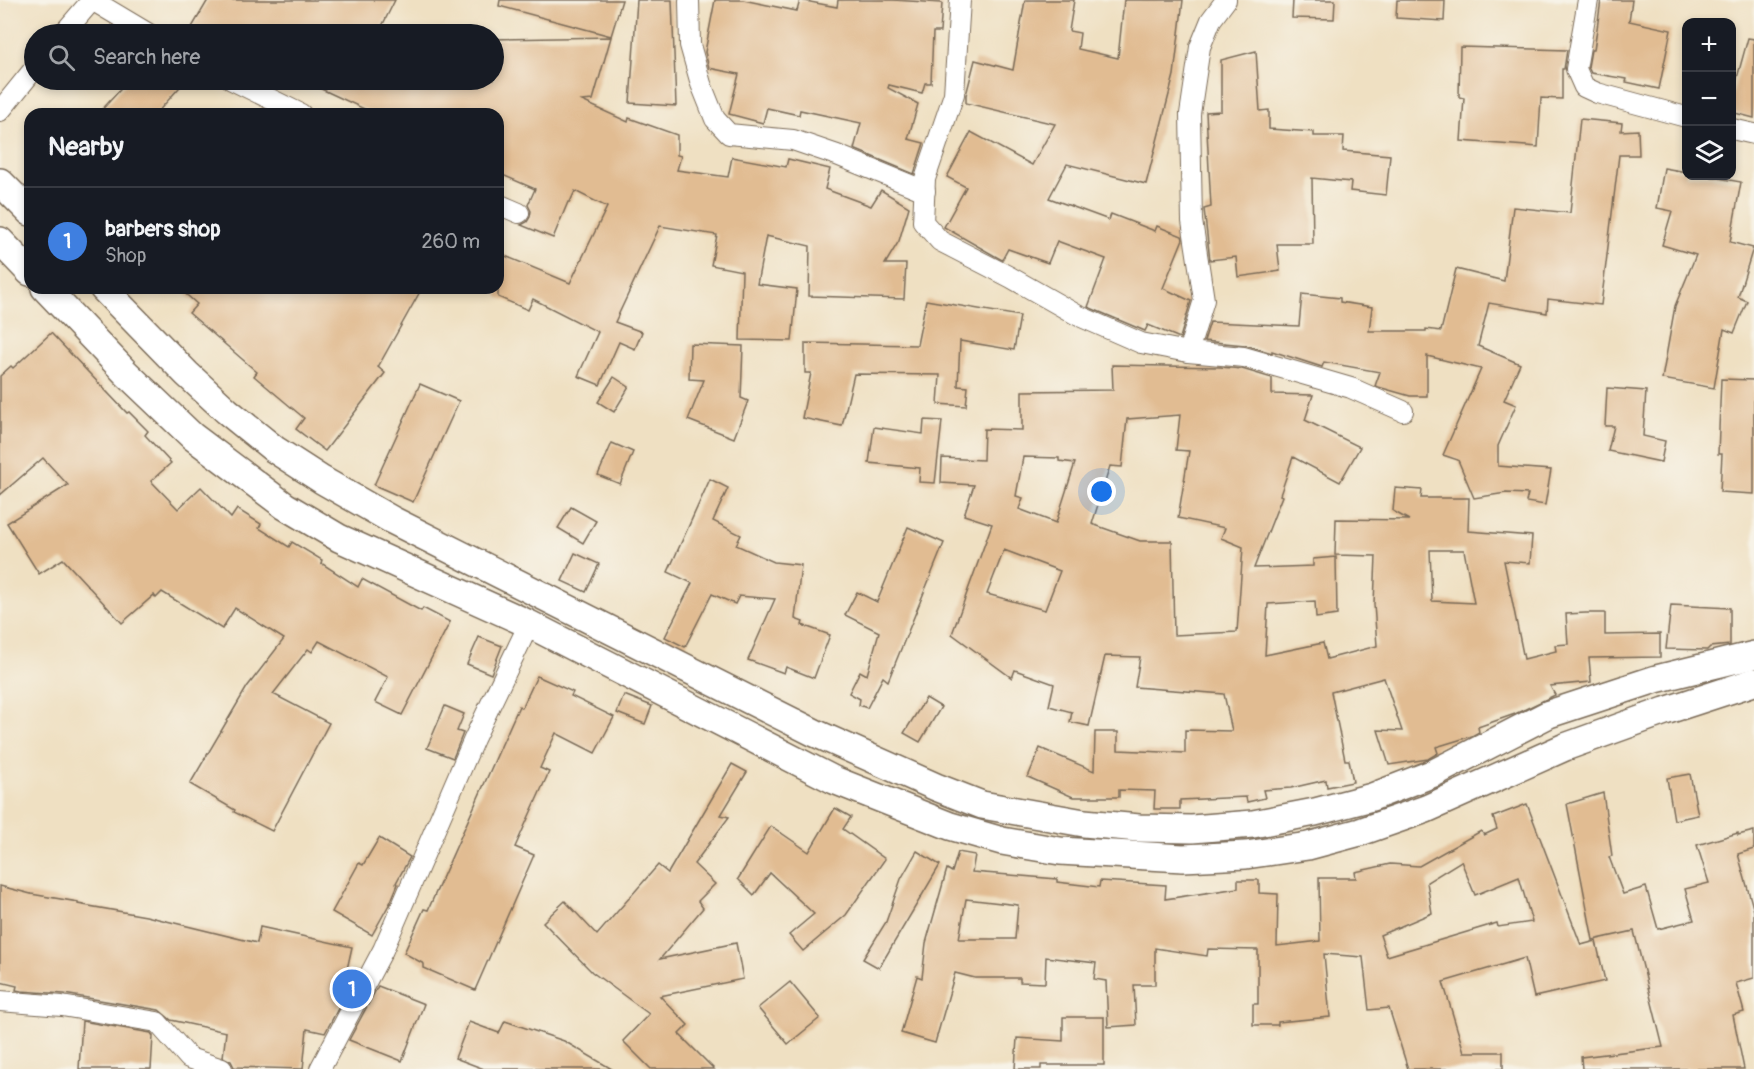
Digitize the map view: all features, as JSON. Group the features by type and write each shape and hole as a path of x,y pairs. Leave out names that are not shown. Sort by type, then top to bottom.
{"main road":[{"path":"0,182 24,207"},
{"path":"0,241 24,266"},
{"path":"51,294 126,373 192,436 285,506 339,538 529,624 834,780 950,826 1002,841 1060,851 1183,858 1246,855 1308,846 1360,832 1426,809 1565,747 1754,682"},
{"path":"109,294 187,374 227,411 274,449 322,480 392,520 804,728 982,805 1084,823 1192,830 1253,824 1315,812 1372,796 1434,773 1550,714 1656,679 1754,655"}],"street":[{"path":"72,24 92,0 132,24"},
{"path":"689,0 690,45 701,84 715,119 729,134 793,140 837,155 925,191"},
{"path":"960,0 954,94 925,179 923,222 940,242 1010,277 1077,315 1141,343 1188,352 1244,357 1351,388 1403,411"},
{"path":"1188,352 1204,300 1192,221 1190,114 1200,47 1211,20 1226,0"},
{"path":"1588,0 1576,69 1584,87 1597,93 1682,116"},
{"path":"0,111 24,81"},
{"path":"252,90 289,108"},
{"path":"1736,130 1754,134"},
{"path":"504,207 519,213"},
{"path":"320,1069 383,950 474,739 529,624"},
{"path":"0,1001 62,1006 157,1022 189,1058 222,1069"}],"building":[{"path":"208,0 395,0 383,24 194,24"},
{"path":"500,0 622,0 611,36 499,6"},
{"path":"637,0 672,0 676,106 630,103"},
{"path":"715,0 743,0 797,11 800,0 837,7 838,0 942,3 940,32 933,32 931,83 925,83 922,93 889,85 888,88 918,104 908,139 924,143 914,174 854,149 861,123 800,110 799,115 767,108 763,123 729,114 739,74 709,68 705,52"},
{"path":"1025,0 1074,0 1069,31 1080,33 1078,49 1118,58 1124,0 1183,0 1174,75 1146,184 1067,164 1049,198 1109,220 1111,214 1155,231 1157,226 1182,236 1183,239 1163,288 1191,301 1180,338 1148,325 1145,331 1088,307 1106,259 1057,241 1048,263 1008,249 1002,260 944,227 966,187 947,177 971,132 1032,165 1055,124 966,103 975,60 1013,70"},
{"path":"1293,0 1335,0 1334,19 1292,18"},
{"path":"1397,0 1445,0 1444,21 1396,18"},
{"path":"1601,0 1632,0 1629,21 1671,30 1659,89 1626,82 1627,79 1591,73 1588,67 1591,50 1594,50"},
{"path":"611,37 593,100 582,101 628,122 629,118 677,135 677,155 681,156 677,170 728,177 732,157 786,167 788,159 830,169 825,189 871,206 881,190 909,207 899,241 885,264 906,264 904,299 809,296 810,246 766,236 757,284 797,289 792,341 740,340 742,271 711,265 717,235 660,226 615,322 642,332 635,349 619,342 600,385 578,376 598,332 533,299 528,310 498,297 498,294 504,294 504,256 570,283 607,207 575,191 553,238 521,225 530,217 531,211 528,205 535,189 504,176 504,108 362,108 323,90 504,90 504,39"},
{"path":"1748,38 1754,39 1754,118 1736,113 1736,82"},
{"path":"1460,47 1567,50 1564,69 1562,69 1562,99 1541,98 1538,147 1461,141 1464,98 1459,97"},
{"path":"1256,51 1260,111 1269,110 1269,129 1314,132 1314,136 1344,136 1343,151 1390,155 1386,195 1350,191 1351,182 1312,178 1313,244 1277,244 1280,271 1238,277 1236,257 1210,260 1204,209 1211,207 1206,112 1221,111 1221,60"},
{"path":"120,90 177,90 161,108 103,108"},
{"path":"1580,119 1622,123 1621,131 1638,130 1639,155 1619,155 1601,305 1548,299 1547,313 1489,303 1478,346 1520,364 1504,400 1516,405 1498,446 1498,466 1551,470 1545,505 1526,502 1528,494 1506,493 1474,498 1458,460 1443,455 1481,369 1427,356 1427,396 1410,396 1375,386 1380,372 1324,362 1322,367 1245,345 1204,341 1210,322 1299,326 1302,294 1340,298 1340,302 1372,307 1369,331 1426,331 1426,329 1441,331 1456,269 1504,281 1513,207 1570,213"},
{"path":"1664,168 1682,171 1682,180 1741,182 1730,242 1753,248 1738,297 1747,301 1734,333 1724,329 1714,388 1662,379 1675,306 1696,255 1662,245 1672,211 1657,208"},
{"path":"186,294 419,294 378,367 385,373 325,451 296,429 304,418 254,376 257,372 189,313 197,304"},
{"path":"926,300 1020,316 1014,350 960,341 958,386 968,387 966,406 938,404 940,375 854,374 842,426 802,418 811,373 805,373 805,343 917,345"},
{"path":"51,333 127,413 129,412 148,431 145,435 171,463 151,481 178,509 201,487 231,518 237,509 261,524 259,528 289,547 292,542 322,560 321,563 358,587 362,579 421,611 423,608 450,622 402,715 375,702 388,677 319,641 312,652 308,649 273,694 329,723 272,831 234,812 235,810 190,784 247,687 284,639 235,608 222,629 162,592 156,598 154,595 122,623 63,559 39,574 7,523 68,485 43,458 0,495 0,376 11,366 13,368"},
{"path":"690,344 743,346 741,398 748,401 734,438 688,420 704,380 689,379"},
{"path":"1112,365 1242,369 1272,378 1272,394 1313,395 1305,420 1360,447 1340,482 1293,457 1280,495 1282,496 1254,568 1313,566 1313,559 1336,557 1337,615 1316,618 1315,601 1268,604 1265,655 1323,643 1327,659 1377,646 1374,604 1376,556 1335,555 1336,519 1409,520 1393,511 1395,488 1422,490 1421,498 1469,498 1468,531 1532,536 1530,563 1504,561 1524,659 1556,651 1555,645 1568,644 1566,614 1586,613 1605,613 1605,635 1660,634 1660,657 1589,658 1591,682 1550,686 1555,695 1515,714 1478,727 1479,732 1472,736 1436,747 1438,753 1428,759 1389,765 1378,730 1402,731 1384,678 1331,692 1345,760 1349,760 1353,782 1327,787 1326,780 1291,788 1263,790 1265,798 1247,802 1246,797 1180,800 1180,809 1154,809 1155,791 1119,790 1119,797 1073,797 1028,777 1040,748 1094,771 1095,732 1118,732 1118,750 1185,753 1185,730 1232,731 1224,694 1135,687 1140,657 1105,656 1089,726 1070,722 1072,712 1049,706 1054,684 1015,670 1012,678 952,634 992,524 964,515 974,485 941,483 942,458 983,460 984,429 1022,430 1022,391 1113,390","holes":["1180,415 1176,450 1189,451 1178,518 1225,528 1221,538 1243,547 1237,632 1174,635 1172,541 1140,541 1092,524 1110,466 1122,467 1127,419","1023,457 1059,458 1059,461 1075,463 1056,523 1019,509 1023,498 1016,496","1004,550 1060,571 1045,610 987,594","1430,550 1464,550 1474,603 1432,601"]},
{"path":"614,377 629,387 614,412 598,402"},
{"path":"1721,379 1754,380 1754,494 1720,492 1722,454 1718,454"},
{"path":"420,384 459,401 413,502 374,485"},
{"path":"1607,388 1646,391 1643,436 1665,441 1661,462 1608,451 1614,426 1605,426"},
{"path":"924,420 942,421 935,483 919,482 920,468 869,463 874,427 923,434"},
{"path":"612,443 633,452 620,484 598,475"},
{"path":"710,479 728,488 713,521 741,535 736,545 774,562 801,565 795,619 803,622 802,625 830,635 814,678 786,667 784,673 748,660 775,599 739,596 735,604 712,594 685,647 665,637 692,583 668,572"},
{"path":"571,507 596,521 583,543 558,528"},
{"path":"908,527 944,543 888,681 883,677 867,708 859,705 860,699 849,693 860,671 867,675 879,632 845,615 857,592 877,602"},
{"path":"575,553 599,564 586,592 562,581"},
{"path":"1671,605 1730,608 1730,645 1710,647 1707,650 1666,649"},
{"path":"479,637 502,646 491,674 467,664"},
{"path":"537,676 573,692 571,696 614,717 595,753 556,733 540,768 549,772 515,847 534,855 475,990 424,968 424,964 404,953 424,909 428,910 519,706 522,708"},
{"path":"624,695 652,706 645,724 617,713"},
{"path":"926,698 941,707 920,742 904,733"},
{"path":"445,706 464,714 457,731 463,733 453,758 427,748"},
{"path":"732,764 747,772 721,815 729,817 694,864 715,884 698,901 703,908 660,959 736,943 743,979 660,996 688,1025 679,1034 714,1069 651,1069 623,1041 649,1014 592,972 543,922 565,901 597,935 658,865 668,873"},
{"path":"1690,774 1698,815 1674,820 1667,778"},
{"path":"1603,793 1612,856 1609,857 1623,894 1646,887 1658,929 1694,920 1685,889 1709,883 1697,845 1738,833 1738,835 1754,831 1754,849 1738,854 1754,911 1754,978 1736,983 1744,1012 1733,1015 1744,1069 1582,1069 1581,1057 1663,1047 1634,931 1593,940 1567,804"},
{"path":"1527,804 1581,945 1596,941 1605,981 1534,997 1525,958 1443,982 1464,1052 1503,1052 1503,1069 1408,1069 1389,1008 1369,1010 1363,957 1324,954 1330,1017 1278,1022 1278,1025 1253,1025 1253,1004 1258,1004 1258,950 1208,949 1207,956 1155,948 1155,985 1134,985 1136,1025 1108,1027 1106,981 1094,979 1096,963 1046,957 1045,983 1020,982 1020,978 975,978 955,973 935,1043 901,1033 917,976 922,978 926,943 947,869 952,872 958,852 975,855 972,872 1057,879 1057,882 1099,887 1100,881 1166,885 1165,899 1238,888 1238,880 1259,880 1259,893 1278,894 1277,946 1320,941 1319,878 1356,878 1355,872 1390,864 1419,866 1481,831 1484,835 1497,829 1493,817","holes":["1461,861 1475,895 1519,877 1532,922 1498,927 1497,923 1387,956 1380,935 1432,913 1427,882","966,899 1018,905 1015,939 959,939"]},
{"path":"835,808 851,817 843,829 885,859 846,915 803,951 789,935 814,914 770,873 754,895 738,879 771,826 809,852"},
{"path":"379,838 410,857 396,883 398,884 391,901 372,935 332,912 359,863 363,865"},
{"path":"917,851 940,865 879,968 863,959 886,922 901,879"},
{"path":"0,886 78,902 78,904 146,916 257,943 260,927 352,947 346,974 355,977 325,1033 307,1029 303,1069 234,1067 231,1061 223,1057 226,1032 171,1020 159,1010 64,994 21,991 16,990 17,986 0,982"},
{"path":"790,982 820,1018 788,1044 758,1008"},
{"path":"378,986 424,1004 402,1061 349,1040"},
{"path":"1063,1017 1104,1017 1104,1065 1041,1065 1041,1069 1015,1069 1017,1038 1063,1041"},
{"path":"82,1021 151,1033 153,1036 151,1069 79,1069"},
{"path":"505,1021 564,1041 612,1069 484,1069 455,1058 469,1022 499,1033"}],"place":[{"name":"barbers shop","path":"352,989"}]}
